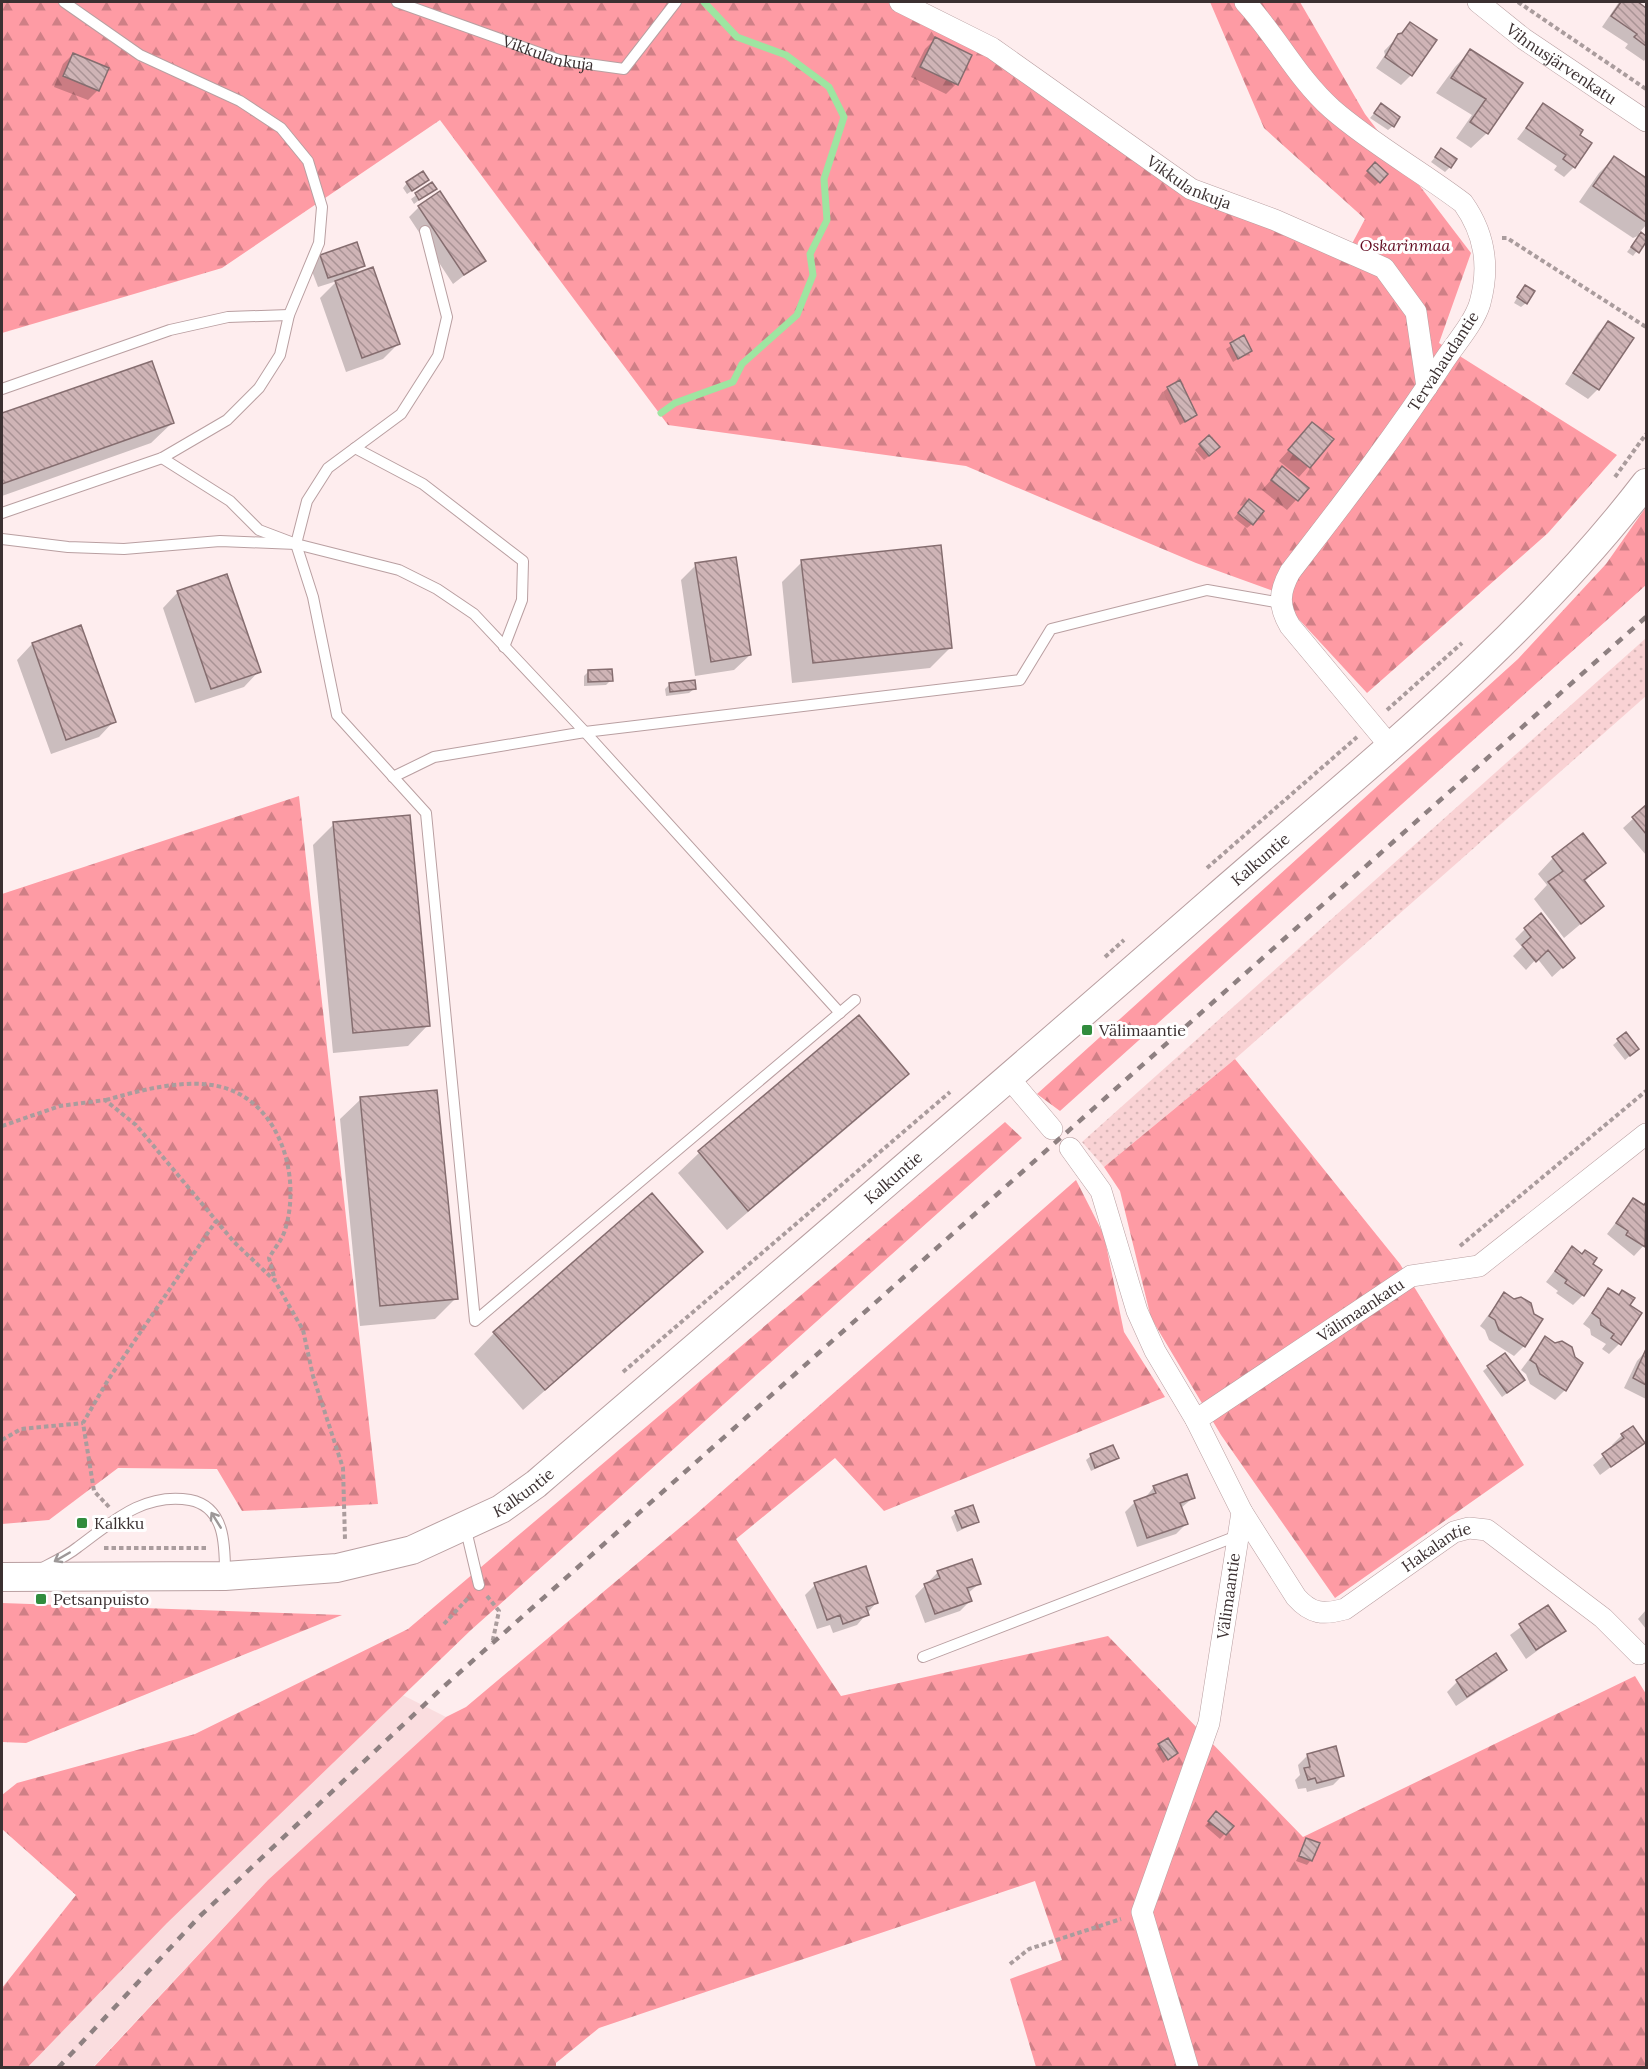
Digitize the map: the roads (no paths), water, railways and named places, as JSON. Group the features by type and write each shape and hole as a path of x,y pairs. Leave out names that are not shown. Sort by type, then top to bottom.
{"street":[{"name":"Vikkulankuja","path":"900,2 992,48 1191,189 1275,220 1384,268 1416,312 1427,387"},
{"name":"Tervahaudantie","path":"1245,2 1260,18 1281,50 1331,108 1463,203 1475,220 1482,238 1486,266 1479,305 1391,441 1290,572 1281,591 1281,603"},
{"name":"Vihnusjärvenkatu","path":"1478,2 1524,39 1647,121"},
{"name":"Kalkuntie","path":"14,1577 225,1576 337,1568 412,1550 501,1509 536,1484 1009,1078 1390,746 1540,606 1589,553 1647,483"},
{"path":"1281,603 1290,626 1390,746"},
{"path":"1009,1078 1052,1129"},
{"name":"Välimaankatu","path":"1196,1420 1411,1276 1479,1266 1647,1134"},
{"path":"1070,1148 1101,1191 1137,1311 1155,1352 1196,1420 1242,1512"},
{"name":"Välimaantie","path":"1188,2067 1142,1912 1209,1723 1242,1512"},
{"name":"Hakalantie","path":"1242,1512 1306,1609 1324,1615 1345,1609 1454,1532 1469,1528 1487,1530 1603,1618 1642,1659"}],"lane":[{"path":"2,513 162,458 227,420 259,388 280,355 289,315 319,243 322,207 308,160 281,128 248,106 140,55 64,2"},
{"name":"Vikkulankuja","path":"398,2 559,60 624,69 676,2"},
{"path":"425,231 447,317 438,356 401,414 328,468 307,501 296,544 313,597 337,715 426,813 475,1322 855,1000"},
{"path":"2,389 170,330 228,317 289,315"},
{"path":"355,448 423,484 523,561 522,600 504,647"},
{"path":"162,458 230,501 259,530 296,544 350,556 408,575 437,589 474,614 585,732 840,1013"},
{"path":"2,539 68,547 124,549 220,541 296,544"},
{"path":"393,777 434,757 585,732 1020,680 1051,629 1207,590 1281,603"},
{"path":"14,1577 77,1549 118,1518 156,1500 178,1498 199,1502 214,1516 223,1531 225,1576"},
{"path":"465,1526 479,1585"},
{"path":"923,1657 1237,1536"}],"waterway":[{"path":"661,413 675,403 733,382 742,364 797,315 813,275 810,254 827,220 824,179 844,117 829,87 786,55 737,37 704,2"}],"railway":[{"path":"58,2068 200,1916 441,1689 1646,617"}],"place":[{"name":"Välimaantie","path":"1087,1030"},
{"name":"Kalkku","path":"82,1523"},
{"name":"Petsanpuisto","path":"41,1599"}],"park label":[{"name":"Oskarinmaa","path":"1405,245"}]}
